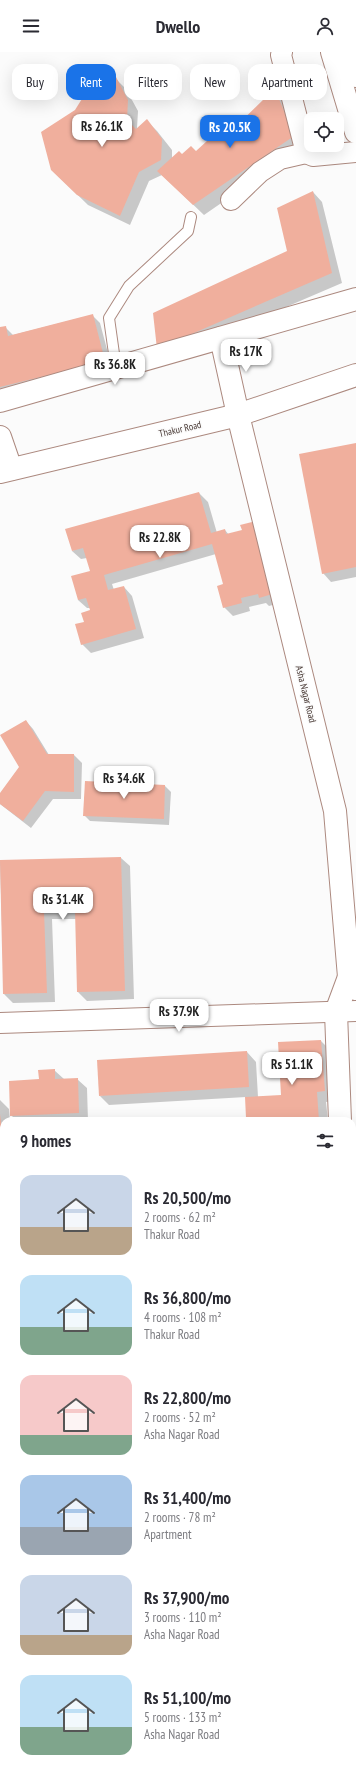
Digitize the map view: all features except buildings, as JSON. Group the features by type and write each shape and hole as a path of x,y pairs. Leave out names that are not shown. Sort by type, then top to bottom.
{"street":[{"path":"282,52 281,55 306,153"},
{"path":"332,52 356,132"},
{"path":"349,52 356,76"},
{"path":"231,200 260,172 280,159 306,153 312,156 356,152"},
{"path":"0,401 356,299"},
{"name":"Asha Nagar Road","path":"221,338 238,415 335,811 353,983 346,1011 340,1117"},
{"name":"Thakur Road","path":"6,470 238,415 356,375"},
{"path":"0,437 6,470"},
{"path":"0,1023 346,1011"}],"lane":[{"path":"116,368 108,318 129,286 188,231 191,217"}]}
